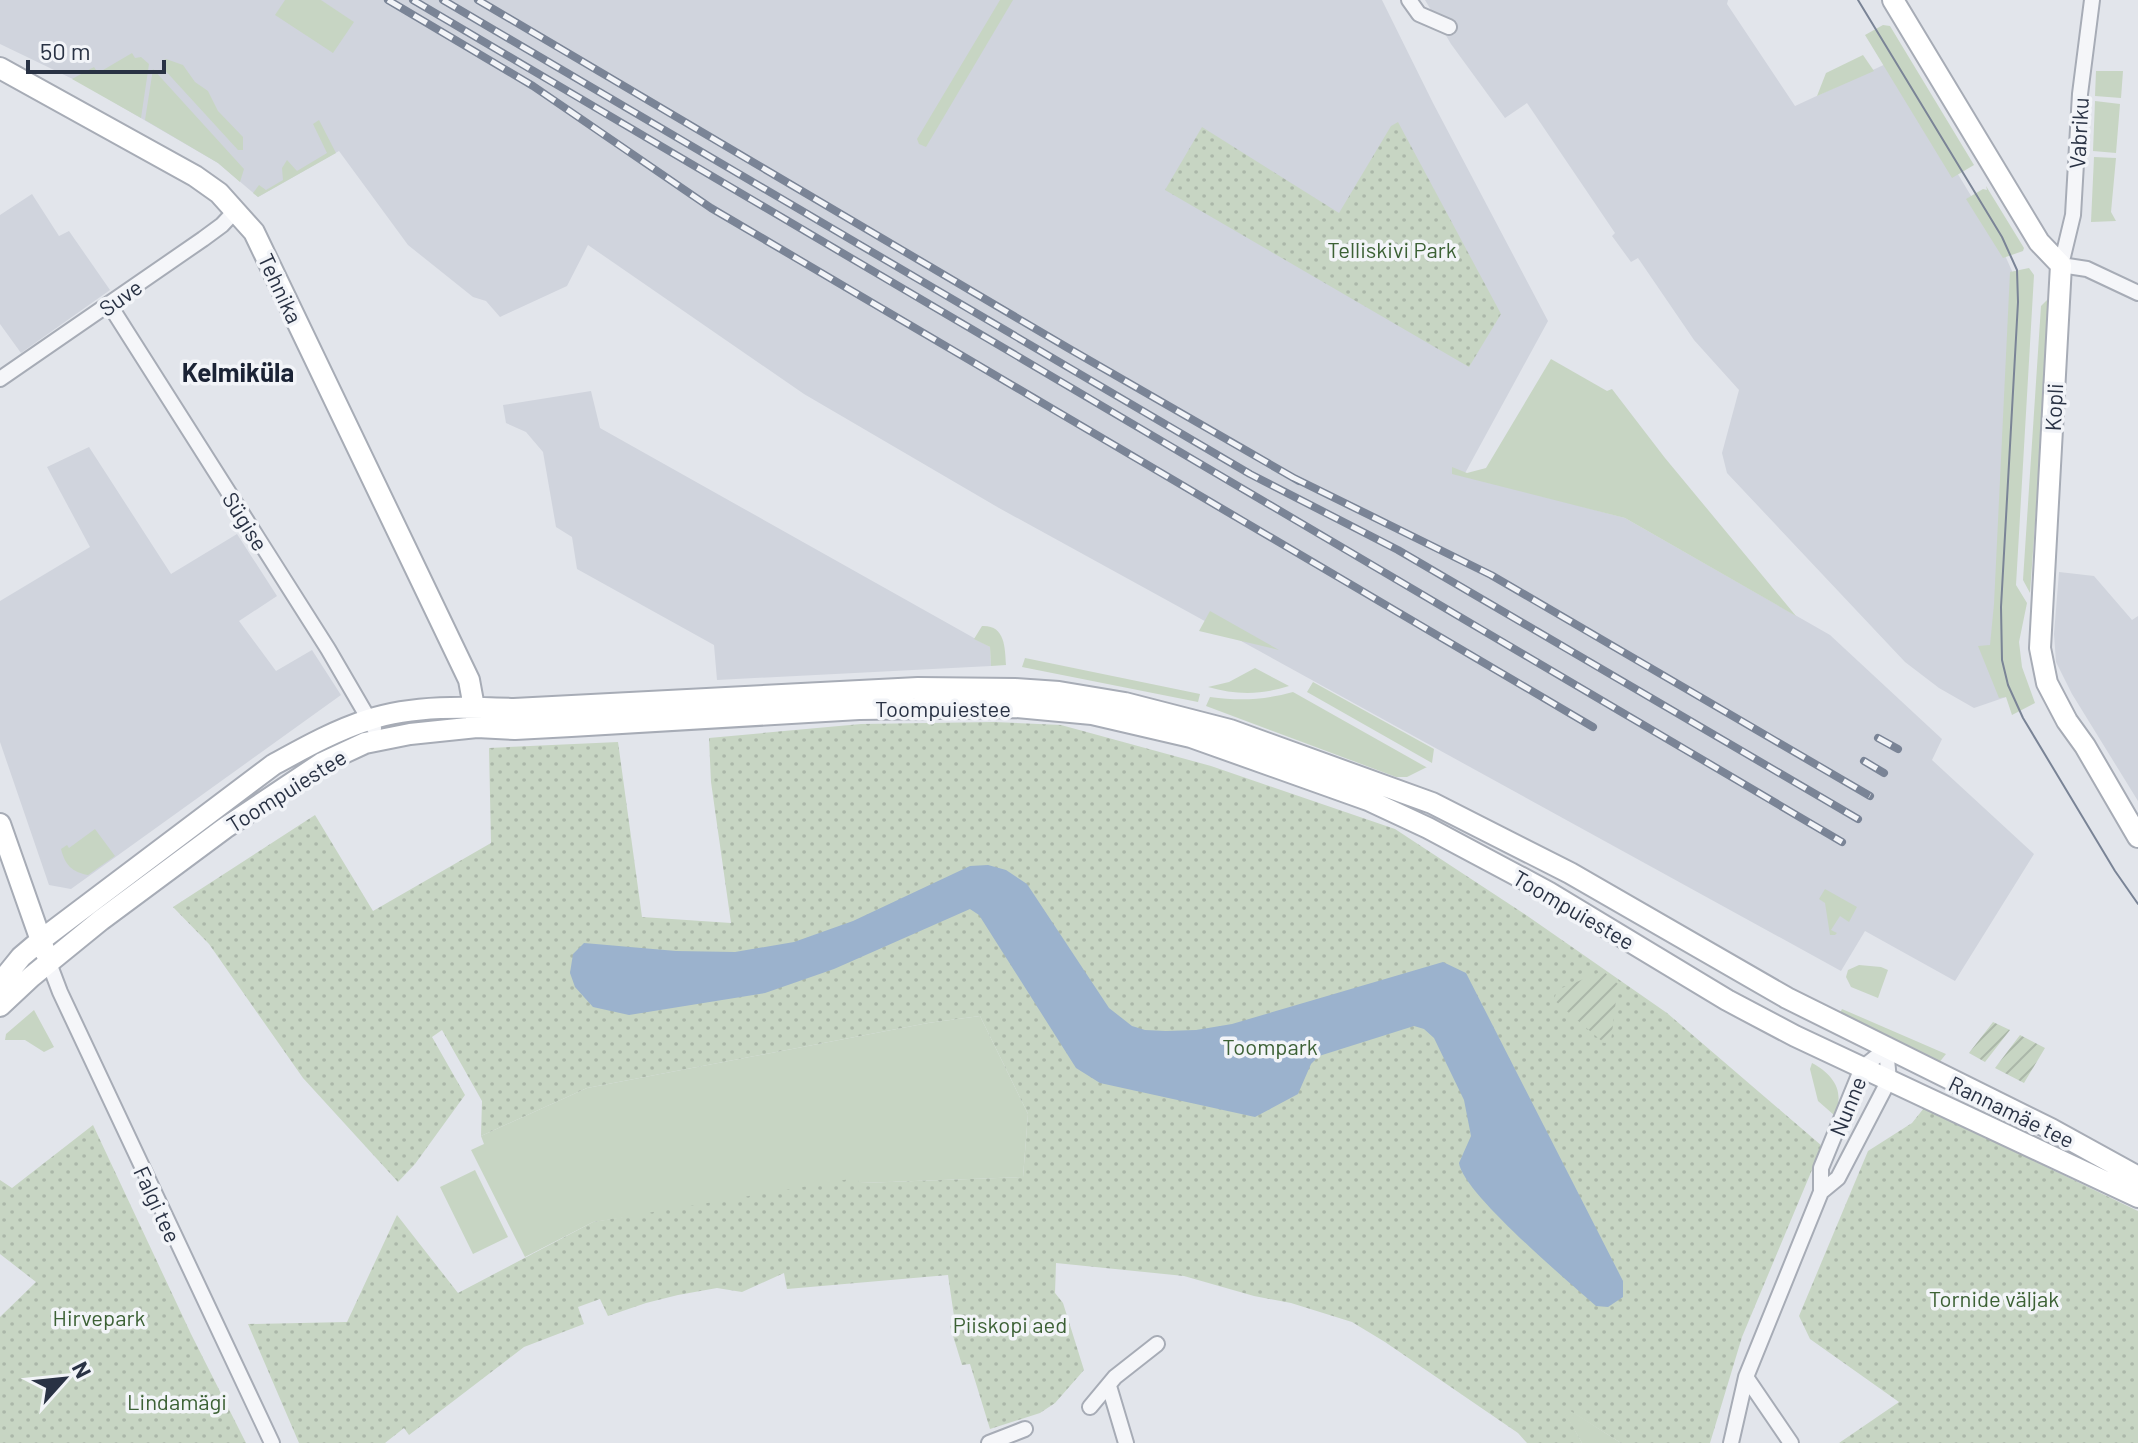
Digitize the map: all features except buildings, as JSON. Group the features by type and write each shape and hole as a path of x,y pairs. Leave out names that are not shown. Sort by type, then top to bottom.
{"main road":[{"path":"1893,0 2039,242 2061,265"},
{"name":"Tehnika","path":"0,68 175,164 219,193 254,232 469,680 475,717"},
{"name":"Kopli","path":"2061,265 2040,648 2047,683 2138,837"},
{"name":"Toompuiestee","path":"0,1006 101,920 295,780 322,763 379,739 514,709 946,688 1059,692 1177,715 1230,730 1432,803 1570,873 1787,998 1886,1049"},
{"name":"Toompuiestee","path":"0,983 21,957 41,940 273,765 306,746 369,720 396,714 475,717 539,728 859,709 1016,707 1092,714 1162,729 1368,800 1548,892 1727,1000 1889,1080"},
{"path":"0,824 4,847 49,963"},
{"name":"Rannamäe tee","path":"1886,1049 2051,1129 2138,1177"},
{"name":"Rannamäe tee","path":"1889,1080 2138,1197"}],"street":[{"path":"1409,0 1419,14 1449,27"},
{"name":"Vabriku","path":"2061,265 2073,215 2080,94 2092,0"},
{"name":"Suve","path":"0,379 222,225 236,210"},
{"path":"2061,265 2087,269 2138,293"},
{"name":"Sügise","path":"109,304 328,649 379,739"},
{"name":"Falgi tee","path":"49,963 66,1007 272,1443"},
{"name":"Nunne","path":"1731,1443 1746,1377 1821,1192 1821,1168 1862,1068 1886,1049"},
{"name":"Nunne","path":"1821,1192 1838,1178 1889,1080 1886,1049"},
{"path":"1090,1407 1115,1377 1157,1344"},
{"path":"1746,1377 1791,1443"},
{"path":"1109,1386 1126,1443"},
{"path":"989,1443 1025,1429"}],"shaded area":[{"path":"0,0 1382,0 1548,321 1464,475 1625,518 1830,635 1942,739 1932,760 2034,854 1955,981 1865,931 1841,971 999,508 804,394 588,245 567,286 500,317 486,301 473,297 408,245 339,151 258,197 218,163 79,82 0,44"},
{"path":"1425,0 1728,0 1727,4 1795,106 1890,62 1999,242 2012,271 2000,606 2006,697 1974,708 1939,688 1905,662 1727,473 1722,453 1739,390 1694,340 1638,258 1631,262 1612,236 1615,233 1527,103 1505,118 1451,44"},
{"path":"32,194 59,236 69,231 110,290 21,353 0,324 0,215"},
{"path":"591,391 600,428 990,647 991,666 717,680 714,645 577,569 572,537 556,527 543,452 526,432 506,423 503,405"},
{"path":"89,447 171,574 237,534 277,596 239,621 276,671 312,650 341,695 71,889 49,885 0,742 0,601 90,547 47,467"},
{"path":"2059,572 2094,576 2132,620 2138,616 2138,801 2072,694 2056,662 2054,634"}],"green space":[{"path":"285,0 321,0 354,22 333,53 275,15"},
{"path":"1000,0 1013,0 926,147 919,144 917,139"},
{"path":"1883,25 1890,26 1974,165 1952,178 1865,35"},
{"path":"132,53 135,58 141,57 149,64 141,118 72,79 94,67 98,73"},
{"path":"1863,55 1874,71 1817,96 1826,73"},
{"path":"166,59 183,65 195,82 208,91 218,111 243,137 243,150 238,150 162,67 162,61"},
{"path":"153,69 244,169 240,182 218,163 145,120"},
{"path":"2096,71 2123,71 2121,98 2095,96"},
{"path":"2095,101 2120,104 2116,153 2093,151"},
{"path":"319,120 336,153 258,197 253,193 259,185 266,190 283,180 282,168 287,160 297,171 327,153 313,124"},
{"name":"Telliskivi Park","path":"1398,122 1501,314 1469,367 1165,190 1202,127 1339,213 1391,126"},
{"path":"2094,157 2116,158 2111,212 2116,221 2091,222"},
{"path":"1986,186 2023,251 2003,258 1966,199 1983,189 1987,190"},
{"path":"2029,268 2034,275 2016,585 2027,603 2019,642 2022,667 2035,703 2012,715 2006,697 1999,698 1978,646 1990,645 1994,604 2010,272"},
{"path":"2049,298 2030,593 2023,580 2041,306"},
{"path":"1551,359 1607,391 1612,389 1796,616 1625,518 1452,474 1452,467 1467,473 1486,468"},
{"path":"1210,611 1279,650 1199,631"},
{"path":"982,626 999,633 1004,644 1006,665 991,666 990,647 974,639"},
{"path":"1025,658 1200,694 1198,702 1022,667"},
{"path":"1255,668 1289,686 1248,693 1208,687 1229,682"},
{"path":"1313,682 1434,749 1432,763 1307,692"},
{"path":"1293,692 1427,767 1407,777 1396,777 1206,706 1210,697 1252,699"},
{"name":"Toompark","path":"994,722 1061,725 1211,766 1395,829 1667,1013 1822,1146 1742,1337 1710,1443 1621,1443 1561,1405 1582,1443 1527,1443 1518,1433 1352,1322 1184,1276 1056,1263 1055,1293 1063,1303 1084,1370 1055,1403 1040,1413 990,1429 970,1364 962,1365 950,1326 955,1323 948,1275 787,1289 784,1273 742,1292 717,1288 646,1303 608,1316 600,1299 578,1307 584,1324 524,1347 409,1435 404,1428 385,1443 299,1443 248,1324 347,1322 397,1215 458,1293 593,1222 856,1178 860,1183 1023,1177 1028,1114 980,1016 928,1023 587,1088 481,1136 482,1101 442,1030 432,1037 465,1095 415,1164 398,1182 303,1078 209,944 173,907 315,815 373,911 491,843 489,748 618,742 642,917 731,923 711,782 709,738 861,724"},
{"path":"95,829 115,856 88,875 70,867 61,849 67,845 69,848"},
{"path":"1825,889 1857,907 1849,922 1840,916 1831,930 1837,933 1835,935 1830,935 1825,903 1819,899"},
{"path":"1859,965 1888,970 1878,998 1851,987 1846,977 1848,970"},
{"path":"1603,971 1618,984 1611,1041 1604,1043 1554,1000 1557,990"},
{"path":"1842,1009 1946,1054 1938,1064 1839,1015"},
{"path":"34,1010 54,1047 44,1052 25,1040 5,1040 6,1034"},
{"path":"980,1016 1028,1114 1023,1177 860,1183 593,1222 525,1257 471,1150 484,1144 481,1136 587,1088 928,1023"},
{"path":"1993,1022 2010,1030 1985,1062 1969,1053"},
{"path":"2020,1035 2045,1048 2024,1083 1995,1068"},
{"path":"1812,1063 1831,1078 1838,1091 1834,1115 1818,1101 1810,1069"},
{"name":"Tornide väljak","path":"1924,1108 2138,1211 2138,1443 1839,1443 1899,1402 1810,1339 1799,1316 1868,1151 1912,1123"},
{"name":"Hirvepark","path":"93,1125 246,1443 0,1443 0,1317 36,1282 0,1254 0,1180 12,1188"},
{"path":"475,1170 508,1237 473,1254 440,1187"},
{"path":"1559,1403 1621,1443 1582,1443"}],"water":[{"path":"988,865 1006,870 1027,884 1109,1008 1132,1026 1145,1030 1196,1030 1232,1024 1443,962 1466,973 1623,1281 1623,1297 1608,1307 1596,1306 1519,1237 1478,1195 1459,1163 1471,1136 1464,1100 1434,1038 1424,1029 1414,1026 1319,1056 1311,1064 1298,1094 1255,1117 1100,1083 1076,1068 979,915 970,909 834,969 765,993 629,1015 593,1007 575,987 570,973 573,954 584,943 676,951 735,952 794,942 853,921 970,866"}],"tram line":[{"path":"1858,0 2002,237 2017,270 2018,302 2001,607 2002,660 2008,685 2023,718 2138,904"}],"railway":[{"path":"388,0 533,86 711,208 1593,727"},
{"path":"413,0 1842,842"},
{"path":"443,0 1250,474 1398,550 1858,819"},
{"path":"478,0 1299,481"},
{"path":"1292,477 1491,575 1870,796"},
{"path":"1878,738 1898,749"},
{"path":"1864,761 1884,773"}],"district":[{"name":"Kelmiküla","path":"238,371"}],"park label":[{"name":"Piiskopi aed","path":"1010,1324"},
{"name":"Lindamägi","path":"177,1401"}]}
